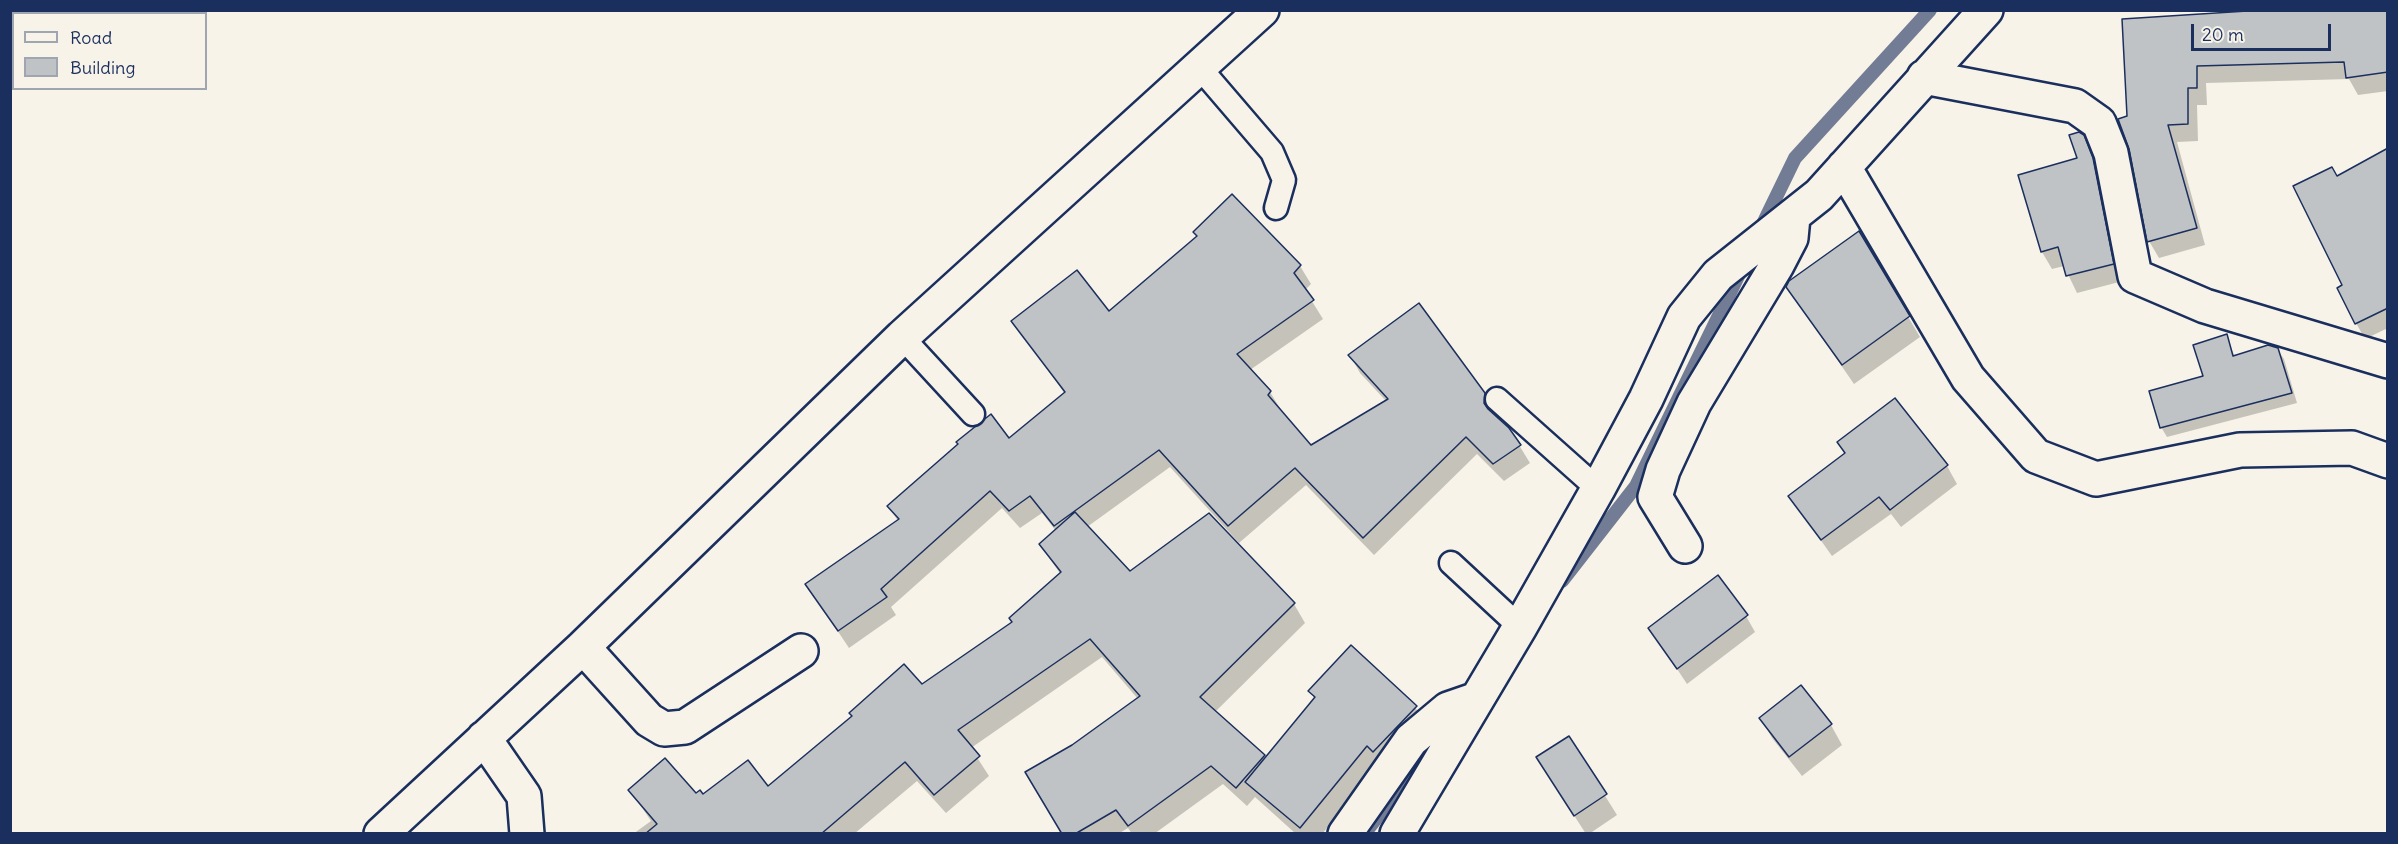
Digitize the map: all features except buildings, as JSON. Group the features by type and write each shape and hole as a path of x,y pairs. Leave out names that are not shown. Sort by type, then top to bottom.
{"street":[{"path":"381,834 583,647 902,337 1262,10"},
{"path":"1397,834 1520,627 1598,489 1646,399 1684,317 1718,275 1819,195 1986,10"},
{"path":"1924,77 2075,106 2099,123 2110,153 2135,276 2205,306 2388,361"},
{"path":"1844,167 1968,378 2036,456 2096,478 2240,450 2352,448 2388,461"},
{"path":"1685,546 1655,497 1663,470 1694,403 1778,266 1791,238 1793,217"},
{"path":"583,647 650,720 664,729 685,727 801,651"},
{"path":"1346,834 1412,740 1448,709 1477,699"},
{"path":"484,738 524,796 527,834"}],"lane":[{"path":"1200,68 1272,152 1284,180 1276,208"},
{"path":"902,337 973,414"},
{"path":"1497,399 1598,489"},
{"path":"1451,563 1520,627"}],"waterway":[{"path":"1760,230 1795,158 1930,10"},
{"path":"1562,581 1636,486 1743,266"},
{"path":"1364,834 1432,747"}]}
